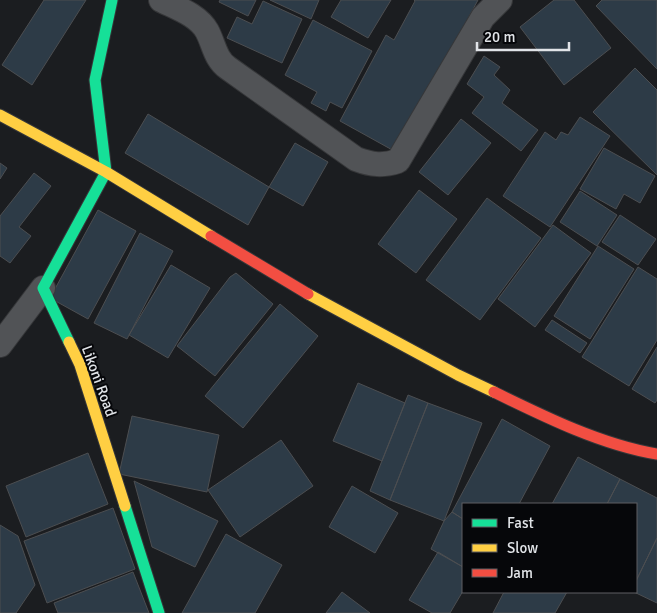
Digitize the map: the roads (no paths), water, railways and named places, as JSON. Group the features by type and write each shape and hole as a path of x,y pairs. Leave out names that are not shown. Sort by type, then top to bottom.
{"street":[{"path":"0,345 43,288 106,172 95,80 112,0"},
{"path":"161,0 194,17 203,25 208,32 221,63 356,159 366,163 384,165 398,161 483,17 500,0"},
{"path":"0,115 106,172 323,304 458,375 547,418 632,450 657,454"},
{"name":"Likoni Road","path":"43,288 80,365 160,613"}]}
